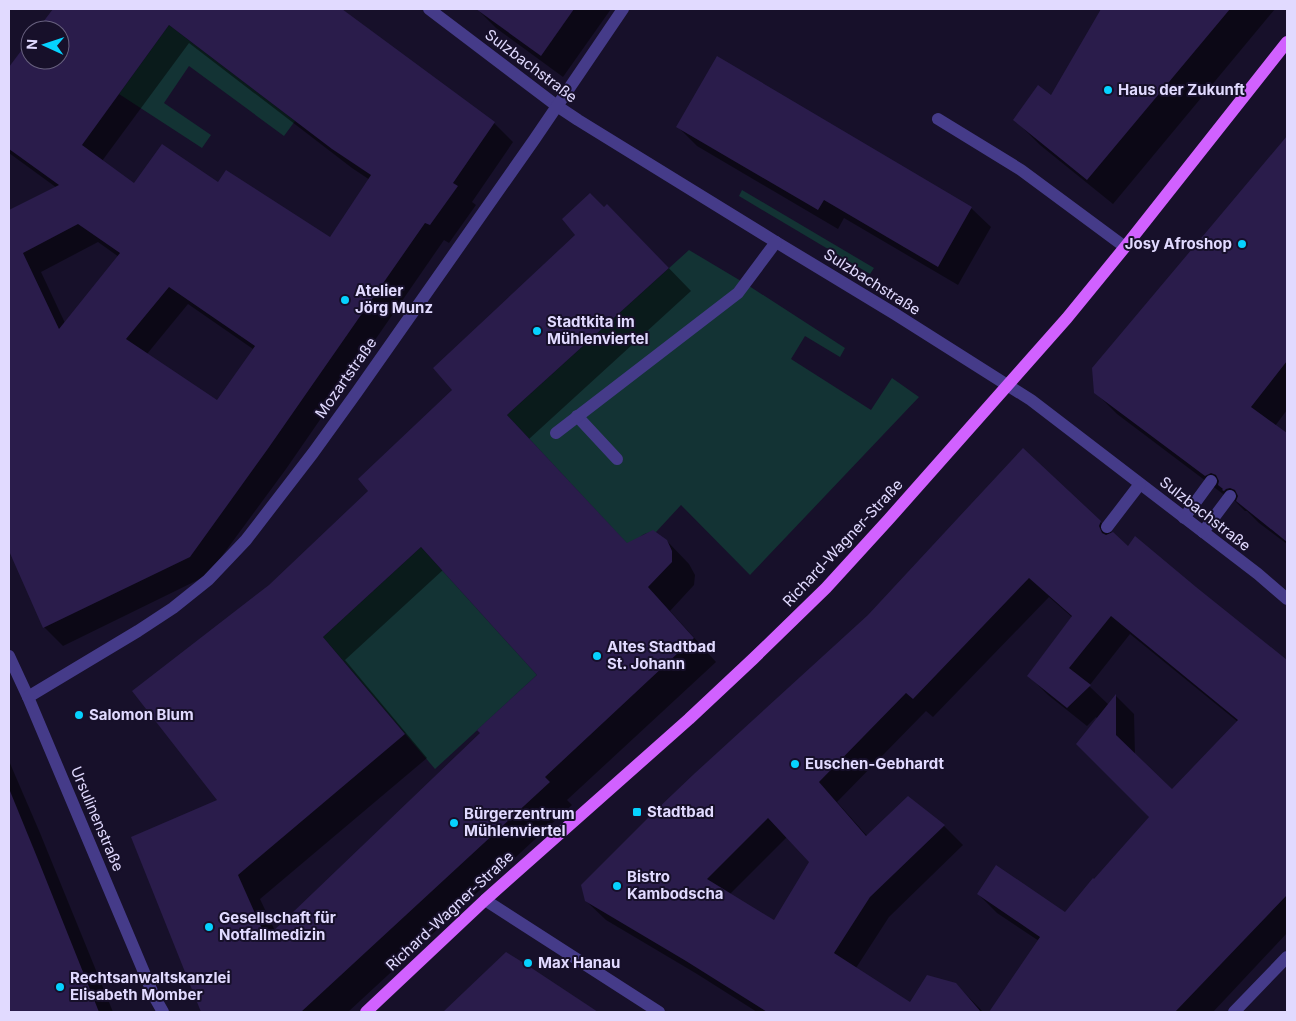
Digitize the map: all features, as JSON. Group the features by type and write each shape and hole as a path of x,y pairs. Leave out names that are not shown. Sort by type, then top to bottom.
{"main road":[{"name":"Richard-Wagner-Straße","path":"366,1012 485,900 689,719 826,588 889,520 1060,325 1125,247 1287,42"}],"street":[{"name":"Sulzbachstraße","path":"429,9 557,106 606,138 895,314 1031,400 1258,574 1287,599"},
{"name":"Mozartstraße","path":"28,697 173,608 208,580 246,540 340,415 623,9"},
{"path":"938,119 1020,170 1125,247"},
{"path":"556,433 738,293 776,242"},
{"path":"577,416 617,459"},
{"path":"1184,518 1211,481"},
{"path":"1107,526 1140,484"},
{"path":"1203,532 1230,496"},
{"name":"Ursulinenstraße","path":"9,656 154,996 163,1012"},
{"path":"485,900 659,1012"},
{"path":"1234,1012 1287,957"},
{"name":"Ursulinenstraße","path":"154,996 155,1012"}],"green space":[{"path":"169,25 295,121 284,136 189,66 164,103 211,135 202,148 119,94"},
{"path":"742,190 874,268 870,274 739,196"},
{"path":"689,250 746,284 845,348 840,357 805,336 791,359 871,410 892,378 919,397 750,575 681,505 656,532 641,536 631,548 507,415"},
{"path":"421,547 537,675 435,769 323,637"}],"building":[{"path":"53,9 342,9 495,122 453,183 458,186 430,225 425,223 190,557 43,628 9,551 9,210 59,185 9,149 9,67 20,52 20,70 70,70 70,20 45,20","holes":["169,25 332,149 371,175 330,237 226,170 218,182 162,144 134,183 82,145","78,224 120,253 59,329 23,253","169,287 255,346 217,400 126,339"]},
{"path":"476,9 574,9 541,56"},
{"name":"Haus der Zukunft","path":"1101,9 1230,9 1087,180 1013,120 1038,85 1051,95"},
{"path":"717,56 972,207 938,267 824,200 818,210 676,127"},
{"path":"1287,136 1287,361 1251,407 1287,433 1287,542 1236,501 1238,496 1235,490 1230,488 1222,490 1218,485 1219,481 1216,475 1211,473 1205,476 1094,393 1092,368"},
{"path":"590,193 604,207 607,204 669,268 507,415 627,543 653,530 667,540 672,551 672,562 648,587 694,638 545,777 550,782 301,1012 201,1012 131,837 217,800 132,691 269,585 368,491 358,479 452,390 433,368 575,235 562,219","holes":["421,547 537,675 477,730 480,733 266,938 238,875 405,734 323,637"]},
{"path":"1023,448 1101,521 1099,526 1102,533 1106,535 1113,532 1128,546 1135,536 1287,660 1287,895 1175,1012 989,1012 1040,937 977,894 996,865 1065,912 1093,878 1149,817 1076,744 1116,694 1116,735 1172,789 1238,720 1111,616 1069,668 1091,685 1067,708 1027,676 1072,616 1029,578 913,699 906,693 819,782 866,836 908,796 945,825 870,897 834,953 910,1002 927,975 956,983 981,1012 767,1012 585,901 581,885 694,774 868,615","holes":["768,818 809,862 774,920 707,879"]},
{"path":"9,791 39,862 99,1012 9,1012"},
{"path":"506,952 527,965 598,1012 443,1012"}],"place":[{"name":"Haus der Zukunft","path":"1108,90"},
{"name":"Josy Afroshop","path":"1242,244"},
{"name":"Atelier Jörg Munz","path":"345,300"},
{"name":"Stadtkita im Mühlenviertel","path":"537,331"},
{"name":"Altes Stadtbad St. Johann","path":"597,656"},
{"name":"Salomon Blum","path":"79,715"},
{"name":"Euschen-Gebhardt","path":"795,764"},
{"name":"Stadtbad","path":"637,812"},
{"name":"Bürgerzentrum Mühlenviertel","path":"454,823"},
{"name":"Bistro Kambodscha","path":"617,886"},
{"name":"Gesellschaft für Notfallmedizin","path":"209,927"},
{"name":"Max Hanau","path":"528,963"},
{"name":"Rechtsanwaltskanzlei Elisabeth Momber","path":"60,987"}]}
